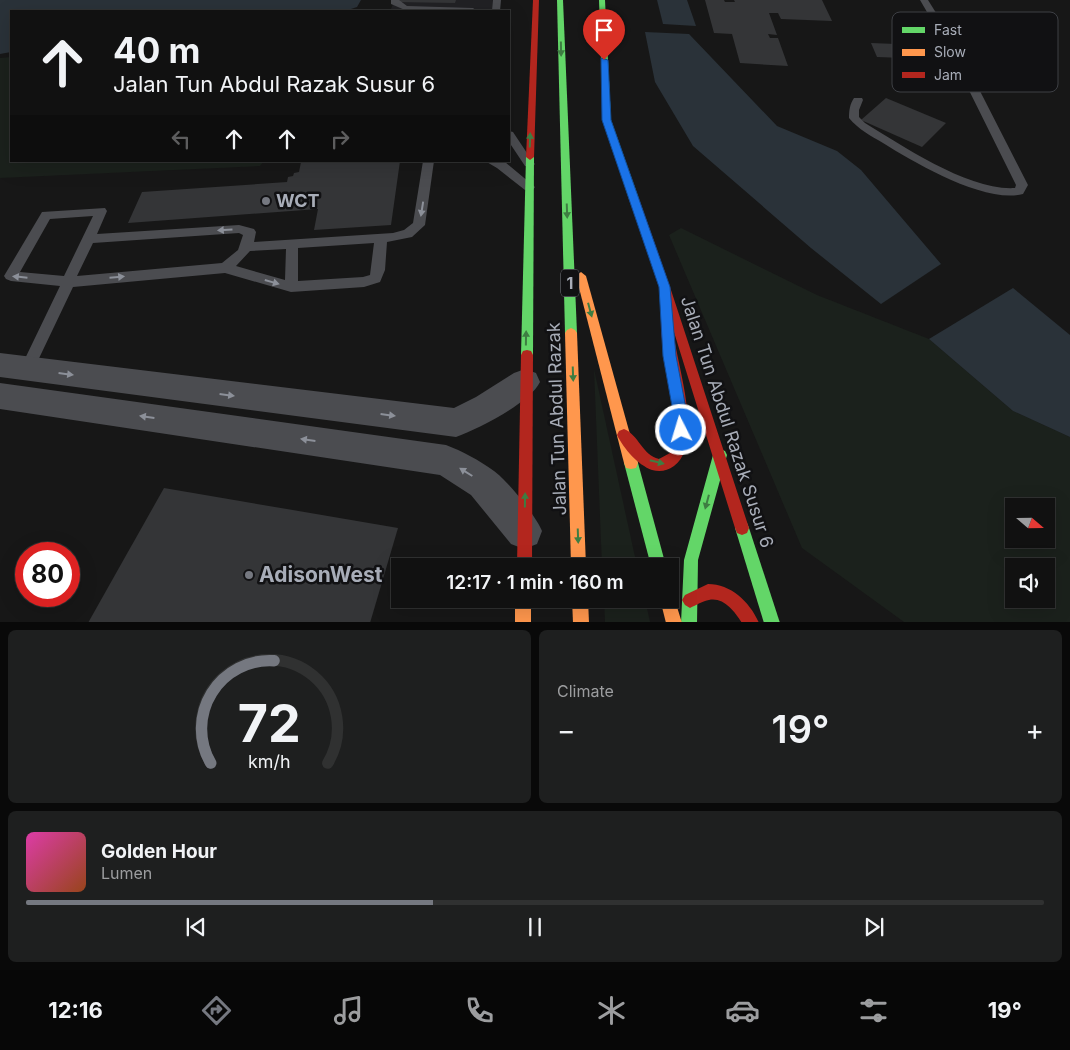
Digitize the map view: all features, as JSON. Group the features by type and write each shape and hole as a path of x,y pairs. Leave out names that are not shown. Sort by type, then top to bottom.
{"main road":[{"name":"Jalan Tun Abdul Razak","path":"524,558 529,165 536,0"},
{"name":"Jalan Tun Abdul Razak","path":"560,0 579,558"},
{"name":"Jalan Tun Abdul Razak Susur 6","path":"602,0 607,120 665,287 772,622"},
{"path":"568,229 657,558"},
{"path":"622,432 640,456 657,465 667,464 676,457 681,441 682,419 670,356 665,287"},
{"path":"689,622 692,560 720,455"},
{"path":"690,600 711,592 725,595 743,608 752,622"},
{"path":"523,608 523,622"},
{"path":"580,608 581,622"},
{"path":"670,608 674,622"}],"street":[{"path":"14,367 456,424 488,407 525,382"},
{"path":"0,396 446,460 483,483 524,531"}],"lane":[{"path":"395,0 394,2 406,8 451,10"},
{"path":"924,0 931,12"},
{"path":"858,100 854,110 854,118 861,125 930,167 990,189 1010,193 1019,191 1022,185 974,92"},
{"path":"510,136 529,165"},
{"path":"248,247 381,238 408,234 419,225 429,162"},
{"path":"493,162 501,165 529,187"},
{"path":"14,367 69,282 101,211 46,215 11,276 69,282 225,268 291,287 364,282 375,278 378,270 381,238"},
{"path":"88,239 238,229 250,232 248,247 239,259 225,268"},
{"path":"291,287 292,244"}],"shaded area":[{"path":"0,0 361,0 357,7 348,10 10,10 10,52 0,54"},
{"path":"395,0 494,0 493,10 390,10"},
{"path":"657,0 687,0 696,26 663,24"},
{"path":"645,32 689,34 777,126 837,151 861,170 941,264 881,304 811,248 693,146 655,82"},
{"path":"10,57 10,162 263,162 260,166 0,178 0,58"},
{"path":"681,228 817,295 929,339 1013,411 1070,437 1070,622 904,622 802,548 669,235"},
{"path":"1013,288 1070,335 1070,437 1013,411 929,339"},
{"path":"594,369 635,558 602,558"},
{"path":"604,608 647,608 650,622 605,622"}],"building":[{"path":"395,0 456,0 455,3 395,2"},
{"path":"705,0 735,2 734,0 822,0 832,21 781,19 778,13 769,13 777,35 768,34 770,38 778,38 788,66 740,63 732,34 714,33"},
{"path":"871,43 892,44 892,58 877,57"},
{"path":"886,98 946,123 922,147 861,120"},
{"name":"WCT","path":"301,162 400,162 391,225 314,230 318,209 128,223 142,192 287,182 288,177 299,172"},
{"name":"AdisonWest","path":"164,488 398,528 370,622 89,622"}],"traffic: fast":[{"path":"560,0 571,333"},
{"path":"602,0 607,120 634,199"},
{"path":"527,355 530,157"},
{"path":"689,622 691,560 720,455"},
{"path":"631,463 657,558"},
{"path":"742,528 772,622"}],"traffic: slow":[{"path":"581,276 631,463"},
{"path":"571,333 579,558"},
{"path":"523,608 523,622"},
{"path":"580,608 581,622"},
{"path":"670,608 674,622"}],"traffic: jam":[{"path":"530,157 536,0"},
{"path":"634,199 665,287 742,528"},
{"path":"624,435 636,451 653,464 666,464 675,457 680,445 680,411 668,340 665,287"},
{"path":"524,558 527,355"},
{"path":"690,600 708,592 722,594 734,601 750,622"}],"place":[{"name":"WCT","path":"266,201"},
{"name":"AdisonWest","path":"249,575"}],"route":[{"path":"604,60 607,120 665,287 670,356 682,419 681,430"}]}
